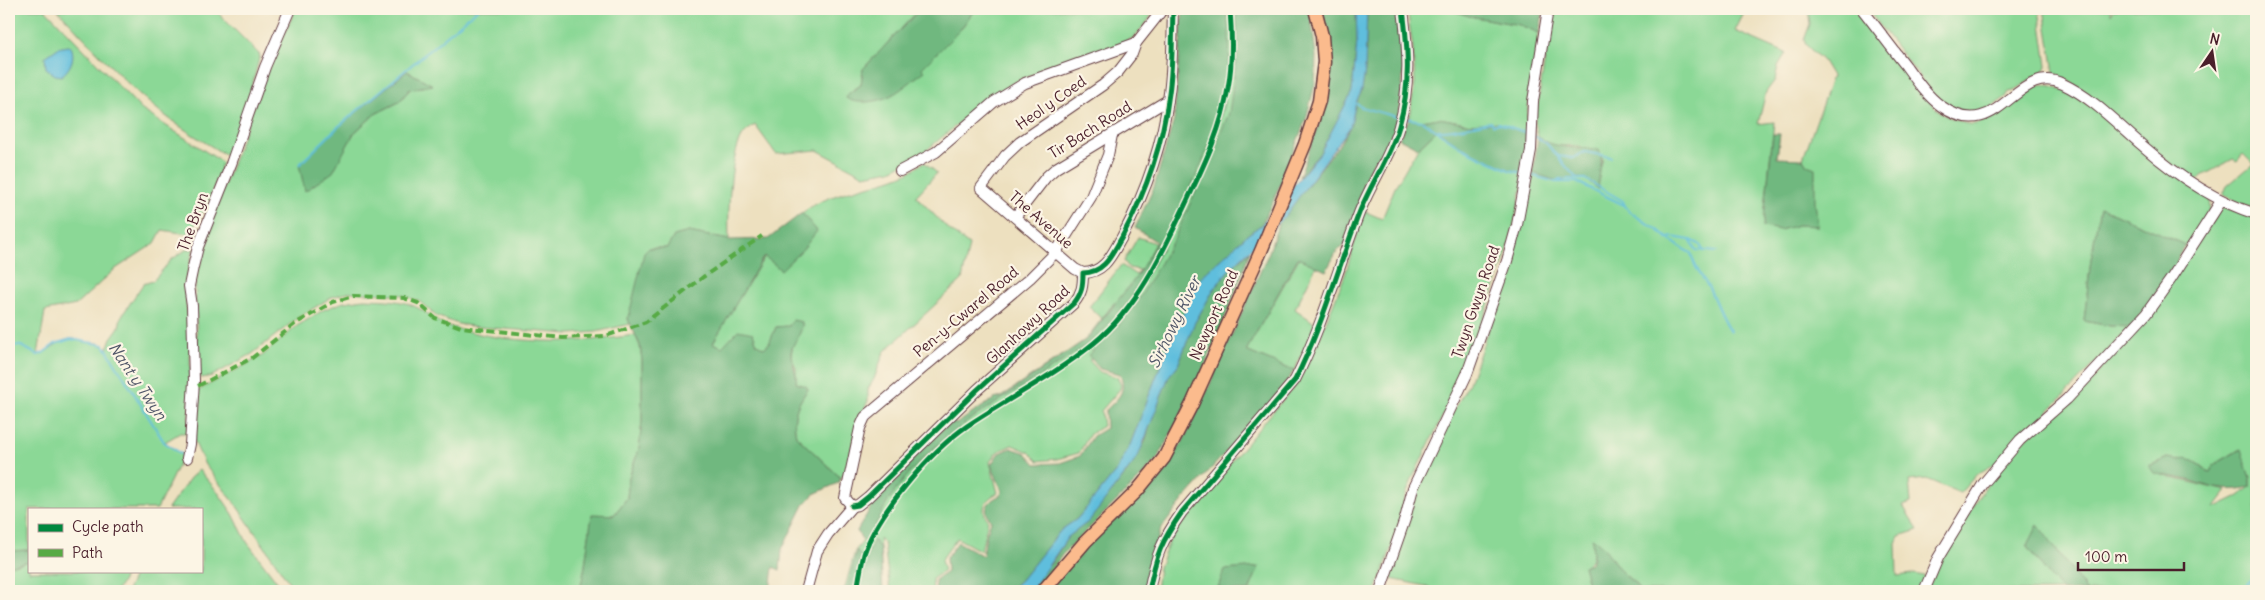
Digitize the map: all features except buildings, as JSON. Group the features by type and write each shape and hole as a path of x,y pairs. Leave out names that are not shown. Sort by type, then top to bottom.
{"main road":[{"name":"Newport Road","path":"1044,591 1085,542 1137,491 1164,458 1192,404 1261,250 1305,144 1322,86 1324,62 1322,36 1315,9"}],"street":[{"name":"The Bryn","path":"187,458 190,444 194,382 192,306 189,286 193,266 198,247 231,164 265,67 290,9"},
{"name":"Heol y Coed","path":"981,188 1005,156 1020,142 1103,85 1118,72 1132,54 1136,43 1163,9"},
{"name":"Glanhowy Road","path":"806,591 817,551 828,534 852,506 858,505 868,497 977,390 1074,302 1080,295 1084,273 1094,273 1102,268 1111,255 1135,212 1157,154 1168,100 1173,9"},
{"path":"1149,591 1157,554 1170,529 1182,512 1295,380 1311,346 1332,293 1358,216 1399,127 1409,78 1404,9"},
{"name":"Twyn Gwyn Road","path":"1380,591 1405,519 1413,488 1467,374 1507,261 1517,225 1532,150 1533,102 1548,9"},
{"path":"1862,9 1921,86 1940,105 1954,114 1968,119 1981,118 2026,87 2050,80 2061,83 2079,93 2175,171 2222,201 2256,214"},
{"path":"900,171 936,152 994,102 1026,83 1136,43"},
{"name":"Tir Bach Road","path":"1015,216 1056,168 1168,100"},
{"name":"Pen-y-Cwarel Road","path":"852,506 845,498 860,428 865,417 1030,278 1056,252 1091,197 1108,155 1112,135"},
{"name":"The Avenue","path":"981,188 1075,269 1084,273"},
{"path":"1924,591 1938,558 1983,484 2020,440 2067,399 2146,314 2172,279 2222,201"}],"green space":[{"path":"9,9 45,9 142,110 222,162 209,200 188,234 162,230 155,243 114,270 76,305 45,311 38,355 70,339 97,343 107,349 111,338 119,327 121,317 143,284 153,281 171,260 187,249 194,249 186,288 190,362 188,433 180,433 165,442 183,455 157,508 28,508 28,550 9,551"},
{"path":"57,9 214,9 260,55 249,98 227,156 161,113 115,70"},
{"path":"296,9 920,9 863,69 861,85 849,93 924,71 921,68 960,30 975,9 1155,9 1148,21 1133,38 1109,49 1037,73 1011,84 971,113 922,154 891,170 864,175 817,150 776,154 755,125 743,135 735,157 729,201 729,240 689,232 674,236 667,248 649,248 628,319 630,324 596,332 570,334 479,327 458,324 436,316 419,301 402,295 349,292 332,297 299,317 252,354 212,376 202,378 198,375 195,288 197,266 204,240 268,68","holes":["407,71 432,85 410,89 399,102 375,114 354,133 344,151 299,165 338,127"]},
{"path":"920,9 975,9 960,30 922,68 925,71 898,92 884,99 873,101 855,102 846,98 849,93 861,85 863,69"},
{"path":"1183,9 1226,9 1230,48 1227,88 1220,119 1208,149 1169,235 1144,280 1130,300 1098,335 1062,362 966,423 932,450 908,474 895,491 868,540 863,541 857,531 873,504 870,501 951,420 956,424 994,399 1002,397 1088,338 1137,276 1157,242 1135,228 1154,187 1174,120"},
{"path":"1207,9 1240,9 1240,102 1177,242 1102,358 1089,360 1100,372 1117,377 1121,385 1120,389 1101,411 1103,426 1090,434 1079,453 1057,459 1038,461 1029,452 1012,445 997,452 990,462 998,493 985,504 984,512 988,521 981,551 957,538 941,560 944,571 932,579 933,591 890,591 884,543 879,538 881,558 874,591 844,591 855,551 872,530 876,498 930,453 955,428 1085,340 1102,319 1089,307 1121,265 1136,275 1140,270 1129,268 1124,261 1138,237 1155,243 1186,181"},
{"path":"1236,9 1310,9 1316,56 1315,84 1306,119 1273,202 1261,225 1247,235 1201,277 1170,341 1130,445 1117,470 1077,519 1061,530 1021,580 1009,591 936,591 935,580 947,572 946,558 958,542 983,556 986,535 991,521 988,517 987,506 992,500 1001,495 1002,490 991,465 998,454 1011,448 1026,453 1036,464 1060,463 1080,456 1093,436 1106,428 1105,411 1120,395 1122,381 1120,374 1100,369 1088,355 1110,335 1136,304 1175,237 1194,195 1229,113 1238,48"},
{"path":"1322,9 1356,9 1357,42 1352,92 1320,153 1299,177 1328,101 1329,44"},
{"path":"1367,9 1398,9 1404,65 1399,117 1382,155 1376,158 1363,183 1365,194 1345,245 1337,251 1326,271 1298,258 1246,351 1294,371 1279,393 1184,499 1161,529 1153,555 1146,591 1049,591 1074,559 1152,482 1182,443 1269,252 1279,222 1339,145 1350,127 1356,103 1362,90 1365,70"},
{"path":"1407,9 1448,9 1469,16 1520,25 1539,33 1527,115 1528,133 1491,122 1471,124 1439,118 1422,121 1409,119 1415,83 1413,48"},
{"path":"1448,9 1544,9 1539,33 1520,25 1469,16"},
{"path":"1553,9 1746,9 1735,31 1786,53 1778,66 1775,80 1766,92 1758,124 1774,122 1763,226 1780,230 1798,225 1818,225 1807,165 1803,159 1832,76 1823,61 1806,45 1804,40 1810,24 1808,9 1856,9 1926,98 1937,109 1955,120 1971,124 1984,121 2031,88 2041,85 2052,86 2079,98 2092,107 2153,158 2209,197 2210,210 2191,242 2186,245 2100,207 2091,259 2084,321 2110,326 2131,327 2000,461 1977,474 1960,493 1926,479 1909,481 1911,503 1903,506 1918,530 1899,536 1896,543 1897,576 1913,574 1925,576 1921,591 1639,591 1605,550 1592,539 1592,558 1583,566 1590,591 1430,591 1430,587 1391,579 1413,495 1438,438 1469,383 1512,262 1533,173 1559,179 1585,179 1599,188 1597,179 1603,159 1585,148 1551,144 1538,137 1535,121"},
{"path":"1867,9 2039,9 2047,66 2045,70 2014,91 2009,92 2006,97 1982,114 1960,112 1935,97"},
{"path":"2044,9 2111,9 2111,14 2114,9 2256,9 2256,210 2223,195 2227,186 2253,164 2243,154 2237,161 2233,159 2202,176 2196,182 2179,171 2078,87 2054,72"},
{"path":"407,71 433,85 410,89 399,102 375,114 354,133 333,172 305,191 299,165 338,127"},
{"path":"1439,118 1471,124 1499,123 1528,133 1525,174 1509,170 1464,149 1437,130 1418,148 1399,138 1409,119 1422,121"},
{"path":"1437,130 1464,149 1509,170 1525,174 1510,243 1468,364 1404,499 1399,527 1376,591 1249,591 1258,568 1224,570 1217,591 1156,591 1159,567 1174,530 1297,383 1315,349 1345,275 1364,211 1382,219 1396,185 1418,148"},
{"path":"1773,134 1780,134 1777,158 1803,159 1807,165 1815,168 1815,202 1818,226 1798,225 1780,230 1763,227"},
{"path":"1538,137 1560,146 1599,150 1601,163 1599,189 1585,179 1576,178 1557,181 1533,173"},
{"path":"924,162 937,173 916,196 947,228 969,245 962,280 884,352 874,379 868,389 868,401 859,420 846,472 841,478 796,436 794,423 796,411 808,389 806,386 796,383 796,368 791,356 793,343 803,325 776,327 769,344 764,348 757,344 753,333 722,348 712,343 765,256 769,258 817,231 802,213 837,195 903,175"},
{"path":"2100,207 2186,245 2179,255 2175,268 2131,327 2110,326 2084,321 2091,259"},
{"path":"2227,208 2256,218 2256,591 2087,591 2038,526 2027,547 2062,591 1927,591 1937,569 1967,516 2001,466 2023,441 2089,384 2221,209","holes":["2240,449 2250,479 2250,487 2239,496 2214,508 2227,491 2165,476 2149,466 2167,458 2190,459 2210,472 2214,465"]},
{"path":"802,213 817,231 803,249 781,270 764,256 713,343 722,347 738,330 753,333 757,344 764,348 769,344 776,327 788,326 793,320 802,322 791,355 796,383 806,386 808,389 796,411 794,423 796,436 841,478 838,483 814,494 804,505 782,549 780,570 773,567 770,591 580,591 592,514 614,515 627,498 629,477 639,449 642,421 642,360 640,345 628,319 644,253 649,248 667,248 674,236 689,232 729,240 768,239"},
{"path":"1250,251 1200,378 1158,458 1062,555 1037,591 1028,591 1052,562 1068,537 1088,522 1127,472 1145,442 1153,415 1169,376 1178,365 1194,324 1214,289 1228,271"},
{"path":"1299,258 1316,266 1295,309 1316,324 1294,371 1246,351"},
{"path":"364,299 407,303 444,324 494,337 518,340 566,341 635,335 640,346 642,360 642,421 639,449 629,477 627,498 614,515 592,515 580,591 295,591 234,502 205,465 194,441 197,391 262,356 297,326 325,309 344,302"},
{"path":"2241,449 2250,479 2250,487 2241,489 2212,487 2154,473 2149,466 2168,458 2180,460 2185,458 2194,460 2206,471 2210,472 2214,465"},
{"path":"199,470 217,491 233,514 247,542 284,591 127,591 136,572 202,572 202,508 169,508 190,478"},
{"path":"2038,525 2087,591 2062,591 2027,547"},
{"path":"1592,538 1605,549 1623,574 1636,585 1639,591 1590,591 1583,566 1591,563 1593,557"},
{"path":"874,540 880,549 883,591 858,591 862,566"},
{"path":"28,550 28,561 9,566 9,551"},
{"path":"857,550 860,556 855,591 847,591"},
{"path":"28,561 28,572 127,572 117,591 9,591 9,566"},
{"path":"1259,567 1249,591 1217,591 1224,570"}],"water":[{"path":"1356,9 1367,9 1365,70 1362,90 1356,103 1350,127 1285,216 1228,271 1214,289 1194,324 1178,365 1169,376 1138,457 1088,522 1068,537 1035,585 1028,591 1009,591 1021,580 1061,530 1077,519 1117,470 1130,445 1170,341 1201,277 1247,235 1261,225 1320,153 1352,92 1357,42"},
{"path":"71,47 73,55 71,63 61,76 55,75 46,68 45,57 58,48"}],"waterway":[{"path":"299,165 338,127 478,9"},
{"path":"1354,102 1361,107 1397,117"},
{"path":"1404,118 1422,121 1464,149 1509,170 1522,173"},
{"path":"1438,130 1491,122 1494,125 1499,123 1527,133"},
{"path":"1534,136 1546,143 1576,178"},
{"path":"1558,156 1573,158 1585,152 1611,157"},
{"path":"1530,175 1556,182 1559,179 1585,179 1623,201 1628,210 1633,214 1691,253 1692,259 1730,331"},
{"path":"1557,182 1577,182 1624,205"},
{"path":"1667,239 1672,237 1690,240 1696,250 1717,252"},
{"path":"1691,240 1699,244 1704,251"},
{"name":"Nant y Twyn","path":"9,345 21,346 38,355 55,344 71,339 104,345 164,442 183,455"},
{"path":"2241,591 2256,574"}],"marked path":[{"path":"198,386 252,358 295,324 333,302 353,296 404,298 418,303 435,318 461,327 563,338 606,336 646,322 703,277 762,236"}],"cycle path":[{"path":"852,506 858,505 868,497 977,390 1074,303 1082,289 1083,273 1097,270 1111,256 1139,203 1158,149 1170,82 1173,9"},
{"path":"857,591 864,554 871,538 893,502 922,466 967,426 1048,376 1094,343 1124,313 1148,278 1169,240 1200,174 1217,132 1230,78 1232,39 1230,9"},
{"path":"1149,591 1160,549 1182,512 1295,380 1305,360 1358,216 1391,148 1399,126 1407,82 1403,9"}],"water label":[{"name":"Sirhowy River","path":"1174,322"}]}
